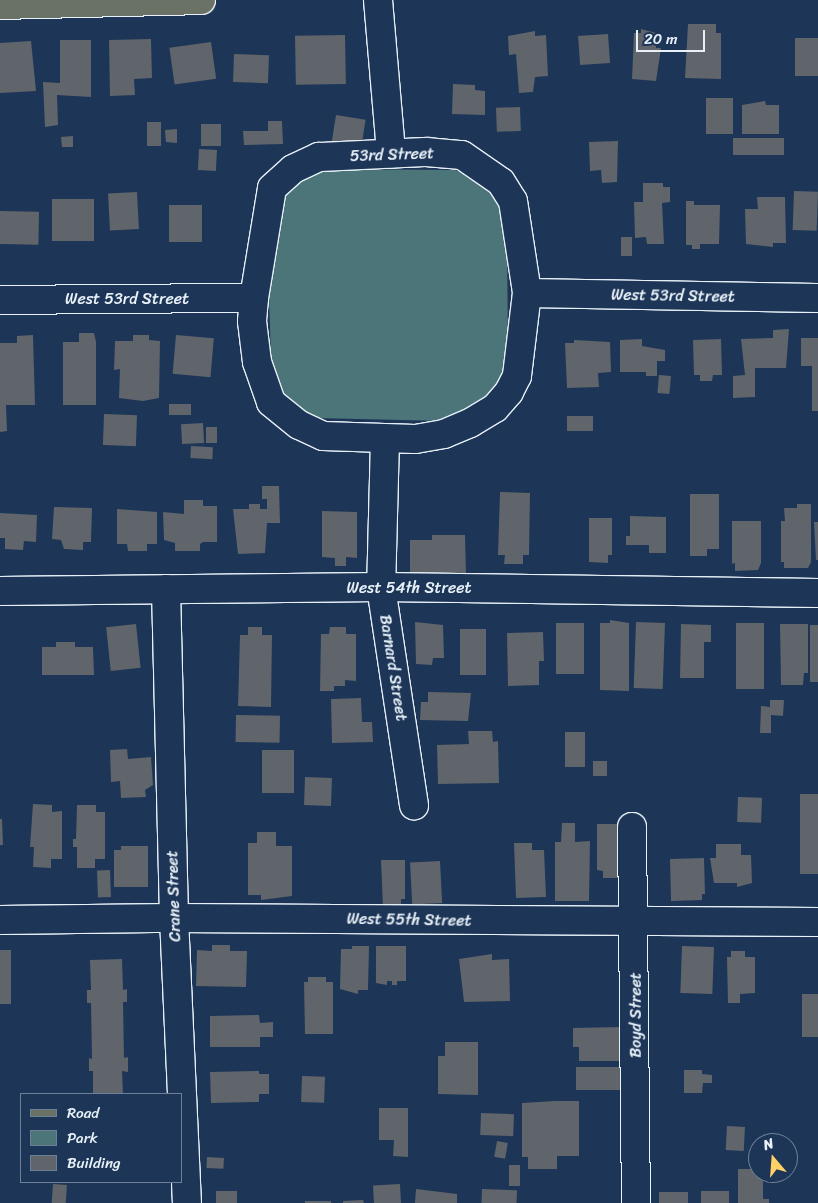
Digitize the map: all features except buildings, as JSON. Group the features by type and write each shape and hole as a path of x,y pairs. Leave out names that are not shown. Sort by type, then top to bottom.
{"main road":[{"path":"0,5 201,0"}],"street":[{"path":"378,0 391,152"},
{"name":"53rd Street","path":"391,152 462,155 501,182 513,201 528,293 517,376 500,402 470,423 444,434 415,439 323,436 299,425 270,402 257,362 252,321 272,188 293,169 319,157 391,152"},
{"name":"West 53rd Street","path":"528,293 818,298"},
{"name":"West 53rd Street","path":"0,300 254,298"},
{"name":"Barnard Street","path":"385,439 381,587 414,806"},
{"name":"West 54th Street","path":"0,591 381,587 818,593"},
{"name":"Crane Street","path":"166,589 174,918 182,1093"},
{"name":"Boyd Street","path":"632,827 636,922 636,1203"},
{"name":"West 55th Street","path":"0,920 174,918 818,922"},
{"name":"Crane Street","path":"182,1093 187,1203"}],"green space":[{"path":"320,169 455,170 482,182 497,197 507,241 508,348 504,387 482,409 444,421 316,418 290,407 277,385 271,358 268,268 281,195 297,178"}]}
